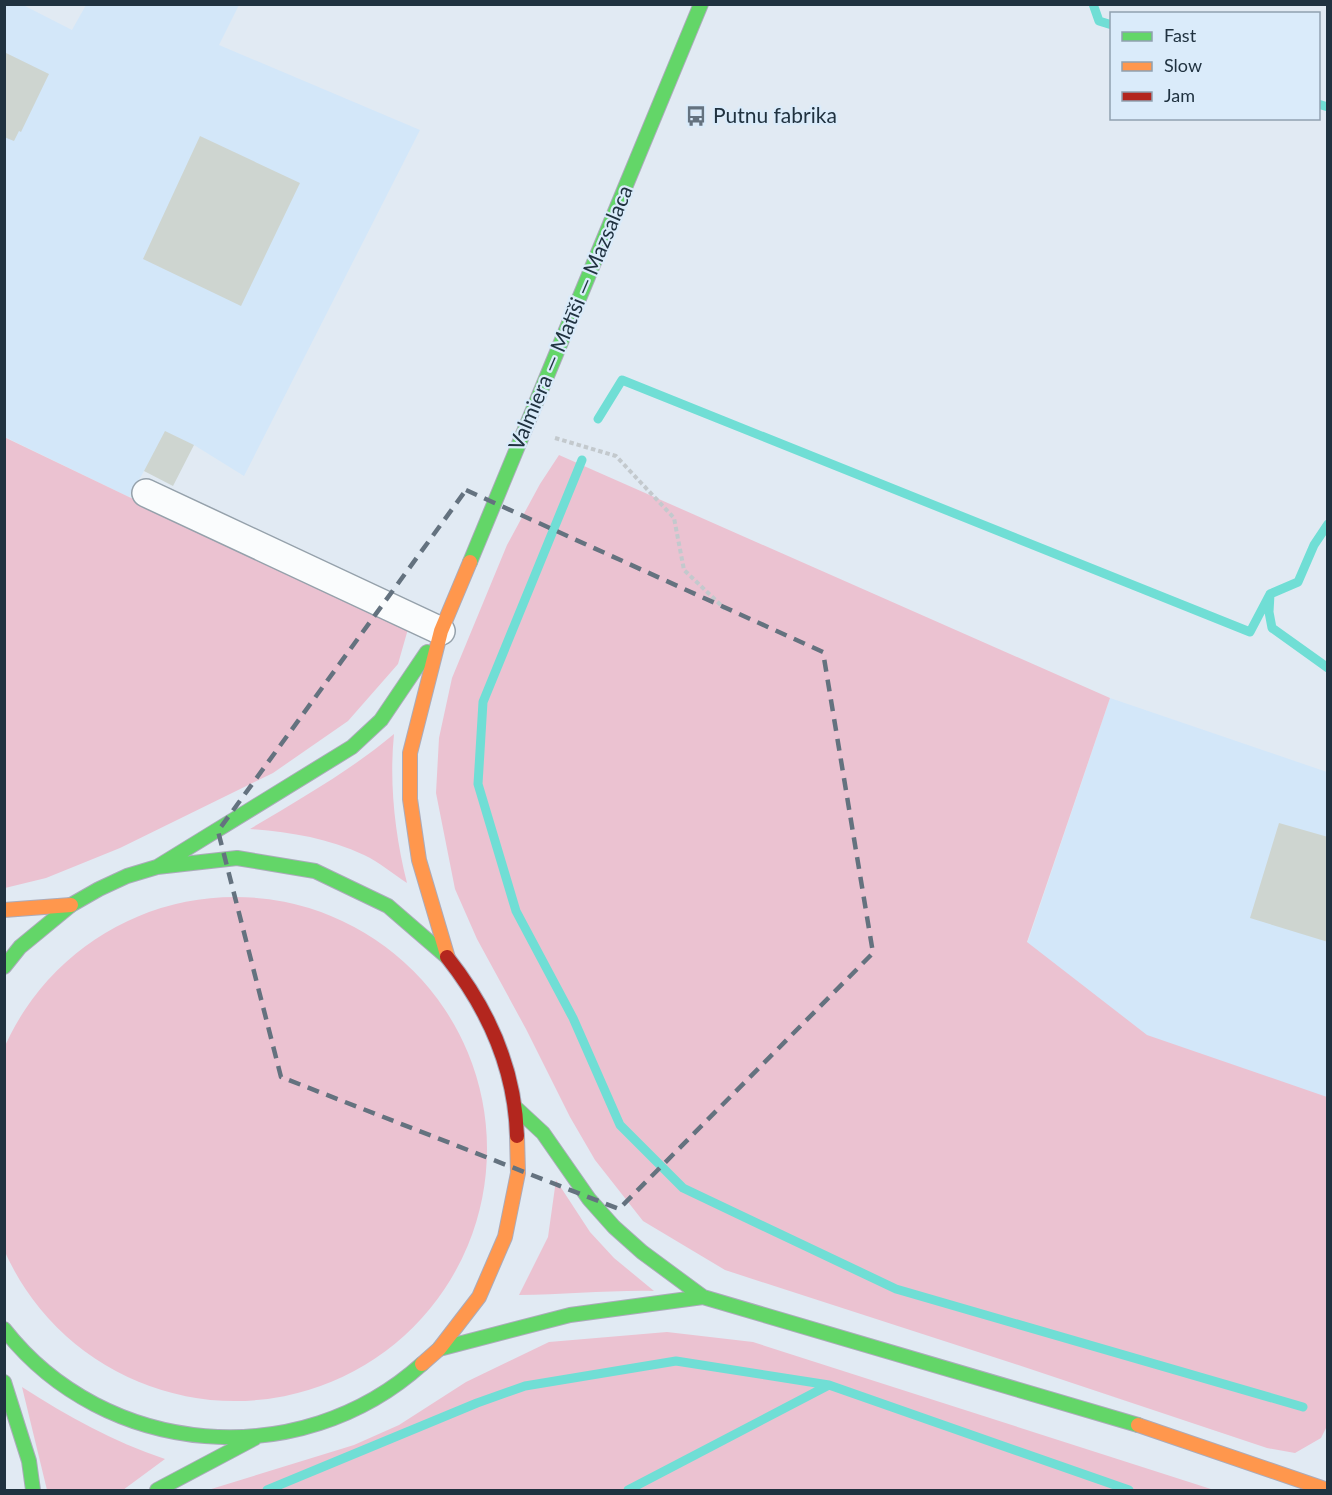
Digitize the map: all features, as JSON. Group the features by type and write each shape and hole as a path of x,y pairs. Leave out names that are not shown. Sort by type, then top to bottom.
{"main road":[{"name":"Valmiera — Matīši — Mazsalaca","path":"448,958 419,860 410,799 410,753 441,631 701,4"},
{"name":"Valmiera — Matīši — Mazsalaca","path":"158,867 352,747 381,720 441,631"},
{"path":"4,968 20,947 71,905 127,876 158,867 237,858 315,872 388,906 448,958 480,1004 503,1054 516,1108 518,1173 505,1237 479,1297 439,1349 408,1377 364,1405 336,1419 296,1431 255,1438 191,1436 129,1421 72,1392 22,1352 4,1329"},
{"path":"4,910 71,905"},
{"path":"516,1108 543,1133 589,1198 614,1227 642,1252 703,1297 1162,1432 1327,1488"},
{"path":"439,1349 570,1315 703,1297"},
{"path":"4,1382 29,1461 33,1491"},
{"path":"157,1491 255,1438"}],"street":[{"path":"146,493 441,631"}],"path":[{"path":"525,429 616,456 674,518 684,570 726,609"}],"highlighted area":[{"path":"466,490 823,652 873,953 619,1209 281,1077 218,831"}],"shaded area":[{"path":"4,5 23,5 72,30 86,5 239,5 219,45 420,130 244,476 194,445 144,471 129,497 5,437"},
{"path":"4,437 129,497 400,618 408,629 398,664 348,721 273,773 120,848 46,878 5,888"},
{"path":"559,455 1110,698 1027,942 1147,1035 1327,1097 1328,1424 1321,1438 1295,1453 1267,1448 725,1270 643,1221 595,1160 570,1117 477,939 455,889 436,793 439,738 452,678 507,545 540,484"},
{"path":"1110,698 1327,772 1328,1098 992,1048"},
{"path":"394,734 392,771 394,809 407,883 370,858 336,844 294,834 250,829 306,796"},
{"path":"235,897 284,902 331,917 375,940 413,971 444,1009 457,1030 476,1076 487,1149 482,1198 467,1245 444,1289 413,1327 375,1358 331,1381 284,1396 235,1401 186,1396 162,1390 116,1371 75,1343 41,1309 13,1268 -1,1235 -1,1063 13,1030 26,1009 57,971 95,940 139,917 186,902"},
{"path":"556,1180 590,1232 614,1258 654,1291 519,1295 548,1237"},
{"path":"667,1332 753,1342 1214,1490 208,1490 354,1445 399,1425 466,1382 549,1342"},
{"path":"22,1387 91,1428 165,1459 123,1490 47,1490"}],"building":[{"path":"4,52 49,74 21,132 19,131 14,141 4,137"},
{"path":"200,136 300,183 241,306 143,259"},
{"path":"165,431 194,445 173,486 144,471"},
{"path":"1279,823 1328,837 1328,942 1250,918"}],"waterway":[{"path":"1093,4 1099,21 1110,24"},
{"path":"1320,105 1328,107"},
{"path":"598,419 622,380 1250,632 1270,594"},
{"path":"582,460 483,702 478,784 516,911 573,1018 620,1125 683,1188 896,1289 1303,1407"},
{"path":"1328,524 1314,545 1298,582 1270,594 1269,612 1272,628 1328,668"},
{"path":"267,1490 477,1403 525,1386 676,1361 829,1385 1129,1490"},
{"path":"628,1490 829,1385"}],"traffic: fast":[{"path":"470,562 701,4"},
{"path":"157,867 352,747 381,720 427,652"},
{"path":"4,967 20,947 71,905 99,889 127,876 157,867 237,858 315,871 388,906 447,957"},
{"path":"516,1108 543,1133 589,1199 614,1227 642,1252 703,1297 1138,1425"},
{"path":"439,1349 570,1315 703,1297"},
{"path":"4,1329 46,1372 95,1404 148,1426 205,1436 263,1435 319,1423 373,1399 422,1364"},
{"path":"4,1382 29,1461 33,1490"},
{"path":"157,1490 255,1438"}],"traffic: slow":[{"path":"448,958 419,860 410,799 410,753 441,631 470,562"},
{"path":"4,910 71,905"},
{"path":"422,1364 439,1349 479,1297 505,1237 518,1173 517,1136"},
{"path":"1138,1425 1328,1490"}],"traffic: jam":[{"path":"447,957 475,998 497,1041 511,1087 517,1136"}],"place":[{"name":"Putnu fabrika","path":"696,116"}]}
